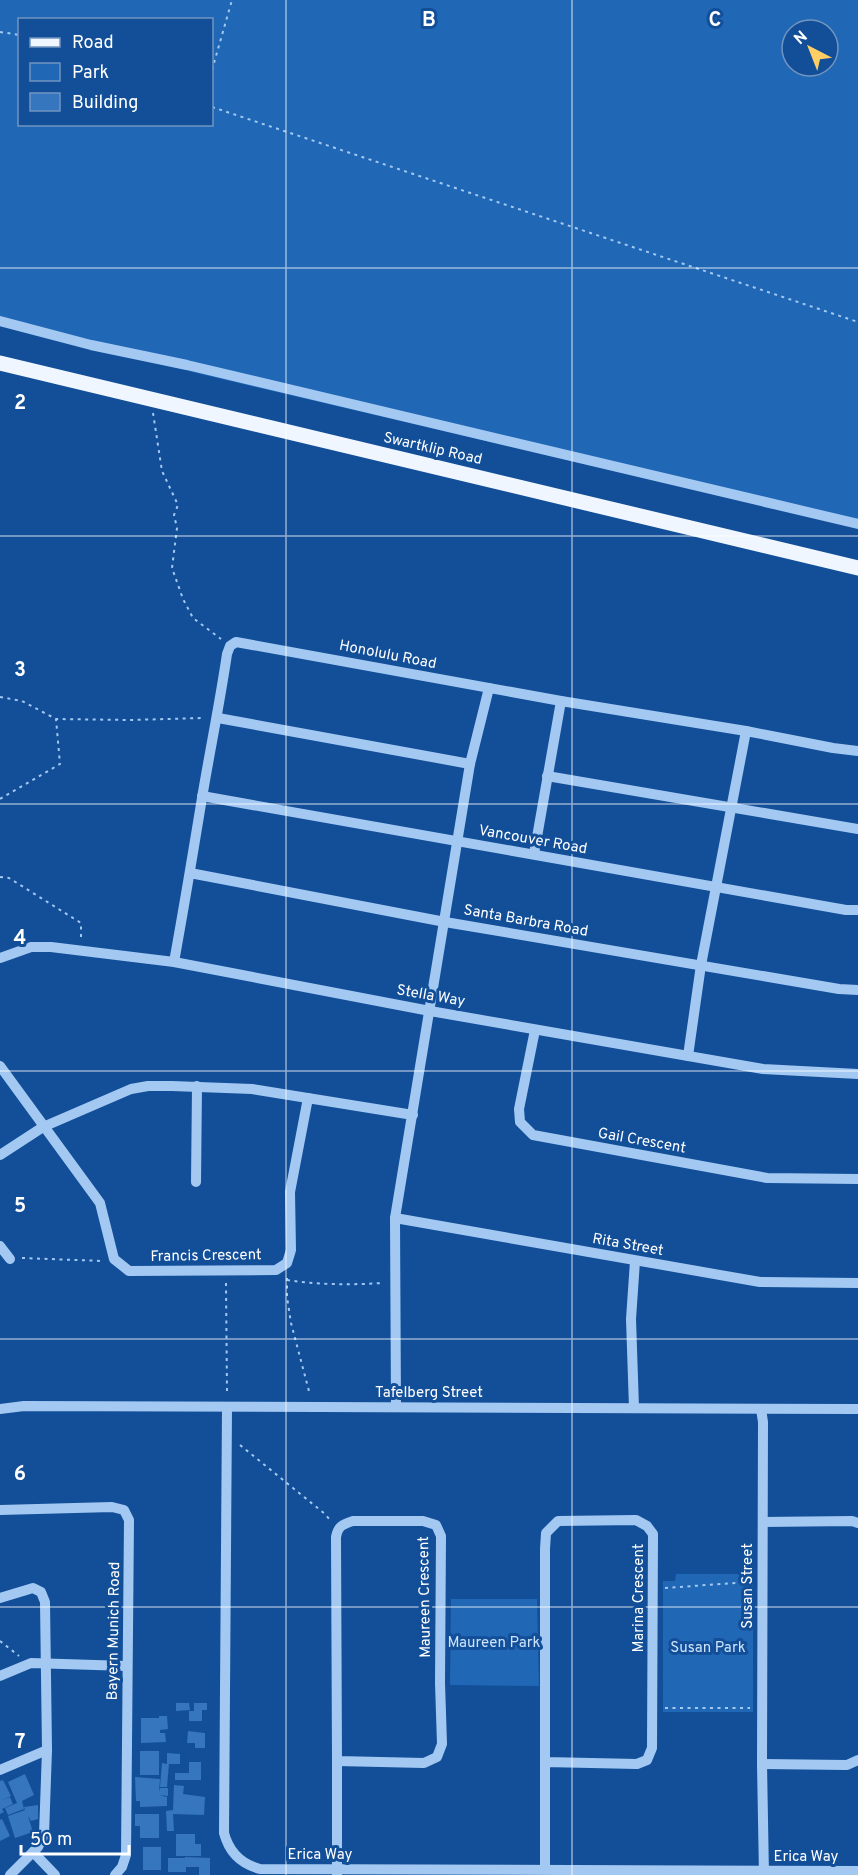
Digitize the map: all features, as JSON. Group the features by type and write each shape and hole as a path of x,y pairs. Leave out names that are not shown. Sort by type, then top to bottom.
{"main road":[{"name":"Swartklip Road","path":"0,363 858,568"}],"street":[{"path":"0,321 92,345 187,365 858,524"},
{"name":"Honolulu Road","path":"230,646 239,641 561,701 858,751"},
{"path":"174,962 230,646"},
{"path":"396,1407 395,1218 470,764 489,688"},
{"path":"534,854 561,701"},
{"path":"218,718 470,764"},
{"path":"688,1056 702,965 746,731"},
{"path":"548,776 858,829"},
{"name":"Vancouver Road","path":"202,796 846,910 858,910"},
{"name":"Santa Barbra Road","path":"190,873 445,922 839,989 858,990"},
{"name":"Stella Way","path":"0,958 31,947 51,947 174,962 430,1011 763,1070 858,1074"},
{"name":"Gail Crescent","path":"535,1029 519,1109 520,1122 533,1136 767,1178 858,1179"},
{"path":"0,1066 100,1203 114,1259"},
{"path":"0,1155 43,1127 131,1089 148,1086 232,1087 413,1115"},
{"path":"196,1182 197,1086"},
{"path":"287,1263 291,1250 290,1192 308,1098"},
{"name":"Rita Street","path":"395,1218 760,1282 858,1283"},
{"path":"0,1246 10,1259"},
{"name":"Francis Crescent","path":"114,1259 129,1271 276,1270 287,1263"},
{"path":"633,1408 631,1319 635,1261"},
{"name":"Tafelberg Street","path":"0,1408 227,1402 396,1407 858,1409"},
{"name":"Erica Way","path":"227,1402 224,1833 233,1853 239,1859 260,1869 337,1872 545,1869 764,1873 858,1871"},
{"name":"Susan Street","path":"761,1409 763,1422 764,1873"},
{"name":"Bayern Munich Road","path":"0,1510 112,1507 124,1510 129,1520 126,1855 122,1867 115,1875"},
{"name":"Marina Crescent","path":"545,1762 638,1764 647,1760 652,1749 654,1708 652,1534 647,1526 636,1520 558,1521 546,1533 545,1762 545,1869"},
{"name":"Maureen Crescent","path":"337,1761 424,1763 437,1757 442,1744 441,1536 436,1525 423,1521 353,1521 342,1525 338,1530 337,1761 337,1872"},
{"path":"763,1521 852,1521 858,1523"},
{"path":"0,1598 28,1588 41,1592 45,1602 47,1750 44,1835 33,1852 10,1875"},
{"path":"0,1676 27,1664 127,1666"},
{"path":"0,1770 33,1754 47,1750"},
{"path":"762,1764 847,1765 858,1760"},
{"path":"33,1852 55,1875"}],"path":[{"path":"213,66 232,0"},
{"path":"0,32 18,35"},
{"path":"213,107 858,322"},
{"path":"155,401 153,414 162,471 177,505 174,515 177,528 172,568 183,599 193,618 230,646"},
{"path":"0,697 22,701 56,719 218,718"},
{"path":"0,799 60,764 56,719"},
{"path":"0,877 9,879 81,923 82,950"},
{"path":"10,1259 32,1257 98,1261 114,1259"},
{"path":"287,1263 287,1297 291,1323 310,1397"},
{"path":"226,1270 227,1402"},
{"path":"287,1280 345,1285 389,1282"},
{"path":"235,1444 238,1444 325,1514 333,1525"},
{"path":"653,1589 755,1582"},
{"path":"0,1641 27,1664"},
{"path":"654,1708 754,1708"}],"green space":[{"path":"0,0 858,0 858,528 0,325"},
{"name":"Susan Park","path":"676,1574 753,1574 753,1712 663,1712 663,1581 675,1581"},
{"name":"Maureen Park","path":"451,1599 537,1599 539,1686 450,1685"}],"building":[{"path":"176,1703 189,1703 190,1710 176,1711"},
{"path":"194,1703 207,1703 207,1710 202,1710 202,1721 189,1721 189,1711 194,1711"},
{"path":"159,1716 167,1716 168,1729 160,1730 160,1733 165,1733 166,1742 141,1743 141,1718 159,1718"},
{"path":"188,1731 205,1733 205,1748 195,1748 195,1743 187,1743"},
{"path":"140,1751 159,1751 159,1775 140,1775"},
{"path":"167,1753 180,1754 180,1764 169,1764 167,1787 160,1787 162,1763 167,1764"},
{"path":"189,1762 201,1762 201,1780 175,1780 175,1773 189,1773"},
{"path":"25,1774 34,1795 22,1801 24,1809 8,1815 5,1808 17,1803 8,1782"},
{"path":"135,1777 160,1779 159,1792 160,1788 168,1788 168,1796 159,1795 167,1797 167,1806 140,1807 140,1801 136,1801"},
{"path":"3,1780 11,1796 2,1800 10,1797 13,1804 2,1809 4,1812 0,1814 0,1781"},
{"path":"174,1785 184,1786 183,1794 205,1797 204,1815 173,1814 174,1831 167,1831 166,1811 173,1810"},
{"path":"38,1805 38,1819 31,1821 28,1816 33,1832 15,1838 8,1816 25,1810 24,1807"},
{"path":"135,1814 159,1814 159,1838 140,1838 140,1826 135,1826"},
{"path":"2,1819 10,1836 0,1841 0,1820"},
{"path":"176,1834 195,1834 195,1844 201,1844 201,1856 176,1856"},
{"path":"143,1847 161,1847 161,1870 143,1870"},
{"path":"168,1858 210,1858 210,1875 199,1875 199,1867 186,1867 186,1872 168,1872"}]}
